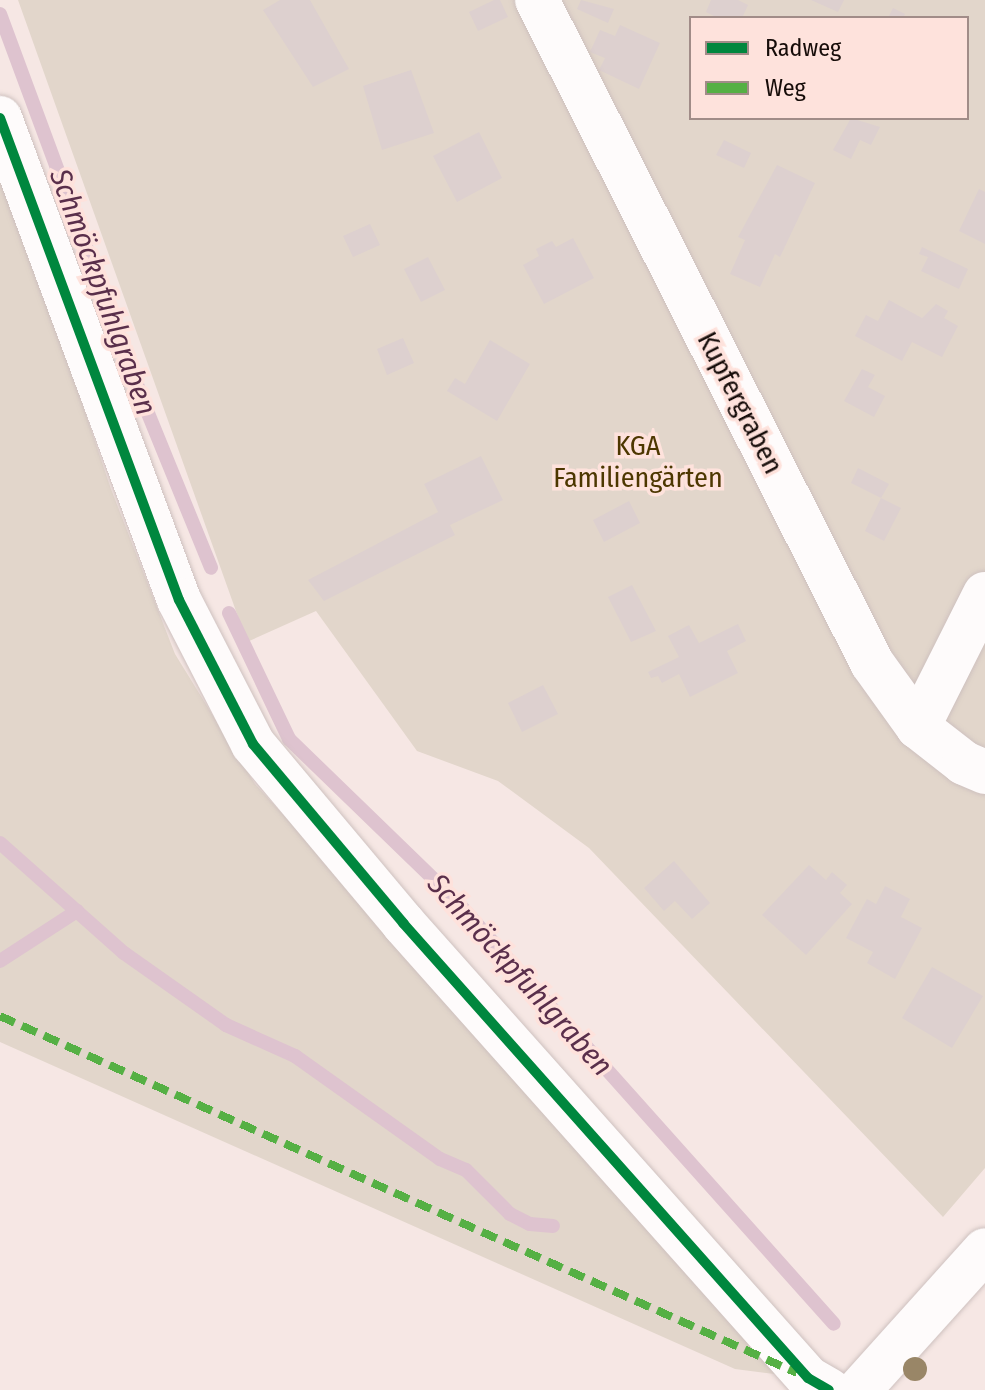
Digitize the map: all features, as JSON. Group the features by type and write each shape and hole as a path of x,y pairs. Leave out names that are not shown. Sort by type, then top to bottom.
{"street":[{"name":"Kupfergraben","path":"537,0 872,663 918,727 985,772"},
{"path":"0,118 179,600 253,744 403,923 808,1378 829,1390"},
{"path":"918,727 985,594"},
{"path":"859,1390 985,1250"}],"green space":[{"name":"KGA Familiengärten","path":"18,0 985,0 985,1168 943,1217 589,848 498,781 417,751 316,611 247,642"},
{"path":"0,159 111,489 175,654 255,784 524,1077 783,1375 735,1369 0,1042"}],"building":[{"path":"280,0 310,0 349,69 313,87 263,10"},
{"path":"500,0 508,17 478,31 469,12"},
{"path":"581,0 614,9 608,23 577,9"},
{"path":"711,0 738,0 748,5 743,16 714,16 706,12"},
{"path":"811,0 844,0 838,12"},
{"path":"893,8 905,14 904,16 889,16"},
{"path":"620,25 660,43 639,89 599,70 605,58 590,52 600,30 615,36"},
{"path":"411,70 434,133 382,150 363,86"},
{"path":"850,120 880,127 871,145 860,140 851,159 833,150"},
{"path":"479,132 502,178 457,202 433,156"},
{"path":"724,140 751,153 744,168 716,155"},
{"path":"777,165 815,183 780,257 775,254 760,287 730,274 745,240 738,237"},
{"path":"979,189 985,192 985,244 959,231"},
{"path":"370,224 380,245 353,257 343,236"},
{"path":"573,238 594,278 544,304 523,265 539,256 536,249 552,241 556,247"},
{"path":"922,247 968,269 959,289 921,271 928,257 919,254"},
{"path":"428,257 445,290 421,302 404,269"},
{"path":"889,300 922,318 936,304 948,311 944,318 958,326 942,357 912,342 902,361 855,336 866,315 878,321"},
{"path":"403,338 414,363 387,375 377,349"},
{"path":"490,340 530,364 497,421 447,391 455,378 465,384"},
{"path":"862,369 875,375 868,387 885,396 874,417 844,401"},
{"path":"481,456 503,500 450,525 455,535 324,601 308,580 438,512 424,484"},
{"path":"858,468 889,484 881,498 851,483"},
{"path":"881,498 901,508 884,541 865,531"},
{"path":"629,501 640,523 604,542 593,520"},
{"path":"632,585 656,631 631,642 608,597"},
{"path":"738,624 746,641 727,651 738,673 690,697 679,674 662,683 658,676 651,678 648,672 679,657 668,636 689,625 699,643"},
{"path":"543,685 558,714 522,732 508,703"},
{"path":"674,861 710,903 692,919 675,901 664,911 644,888"},
{"path":"809,865 826,880 832,872 847,885 840,893 852,904 806,955 762,915"},
{"path":"885,886 910,899 901,917 922,928 895,979 867,963 873,952 846,938 867,899 876,904"},
{"path":"932,967 983,996 952,1048 902,1018"}],"waterway":[{"name":"Schmöckpfuhlgraben","path":"0,14 143,401 211,568"},
{"name":"Schmöckpfuhlgraben","path":"229,613 289,739 458,903 834,1324"},
{"path":"0,843 124,953 226,1025 295,1056 440,1159 466,1170 510,1214 530,1224 553,1226"},
{"path":"0,961 77,911"}],"marked path":[{"path":"0,1016 797,1373"}],"cycle path":[{"path":"0,118 179,600 253,744 403,923 808,1378 829,1390"}]}
